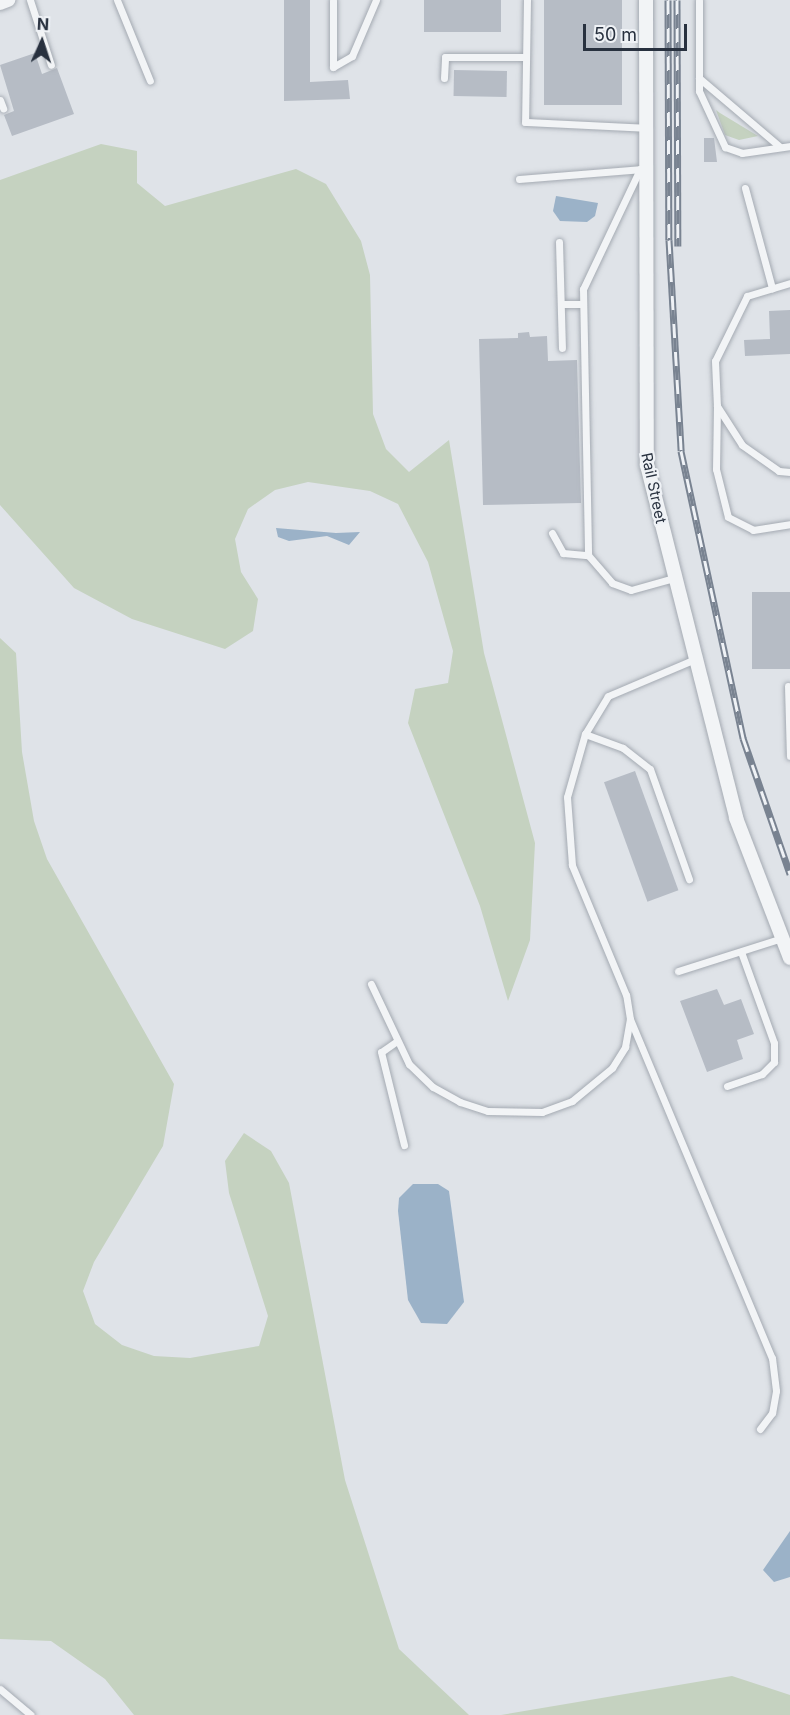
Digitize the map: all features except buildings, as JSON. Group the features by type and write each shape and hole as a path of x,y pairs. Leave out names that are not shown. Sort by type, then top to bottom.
{"street":[{"path":"0,3 8,0"},
{"name":"Rail Street","path":"646,0 646,128 643,169 644,440 674,578 736,818 790,958"}],"lane":[{"path":"30,0 51,65"},
{"path":"117,0 150,81"},
{"path":"333,0 333,67 352,56 376,0"},
{"path":"527,0 525,122 646,128"},
{"path":"699,0 699,91 725,147 742,153 790,146"},
{"path":"444,78 445,57 526,57"},
{"path":"699,78 780,147"},
{"path":"0,100 3,108"},
{"path":"519,179 643,169"},
{"path":"643,169 583,289 588,555 612,583 631,590 674,578"},
{"path":"745,188 772,288"},
{"path":"559,242 562,348"},
{"path":"790,283 747,296 720,352 716,469 728,517 753,530 790,524"},
{"path":"561,304 583,304"},
{"path":"717,406 742,445 779,471 790,472"},
{"path":"552,533 563,553 588,555"},
{"path":"695,659 608,696 585,734 567,797 566,832 572,864 618,969 630,1019 772,1358 776,1391 772,1413 760,1429"},
{"path":"788,686 790,756"},
{"path":"585,734 623,748 650,769 689,879"},
{"path":"678,971 782,938"},
{"path":"727,1086 762,1074 774,1062 774,1043 741,952"},
{"path":"371,984 396,1041 409,1064 433,1088 460,1102 488,1112 542,1112 572,1101 612,1068 625,1047 630,1019"},
{"path":"396,1041 382,1047 382,1063 404,1145"},
{"path":"0,1689 31,1715"}],"green space":[{"path":"716,110 758,136 739,140 725,135"},
{"path":"101,144 137,151 137,183 165,206 296,169 326,184 361,241 370,275 373,414 386,449 409,472 449,440 484,653 535,843 530,940 508,1001 480,906 408,723 415,689 448,683 453,651 428,562 398,504 370,491 308,482 275,490 248,509 235,539 241,572 258,599 253,631 225,649 132,619 74,588 0,505 0,180"},
{"path":"0,638 16,653 22,752 34,821 47,859 174,1084 163,1146 94,1262 83,1291 95,1324 122,1345 154,1356 190,1358 259,1346 268,1316 229,1193 225,1161 244,1133 271,1151 289,1183 345,1480 399,1649 469,1715 134,1715 105,1679 51,1641 0,1639"},
{"path":"732,1676 790,1695 790,1715 501,1715"}],"water":[{"path":"556,196 598,203 595,216 587,222 560,221 553,211"},
{"path":"276,528 336,533 360,532 349,545 327,536 289,541 278,537"},
{"path":"413,1184 438,1184 449,1191 464,1302 447,1324 421,1323 408,1300 398,1211 399,1198"},
{"path":"790,1531 790,1577 774,1582 763,1570"}],"railway":[{"path":"668,0 669,240 681,451 743,738 790,874"},
{"path":"677,0 678,246"}]}
